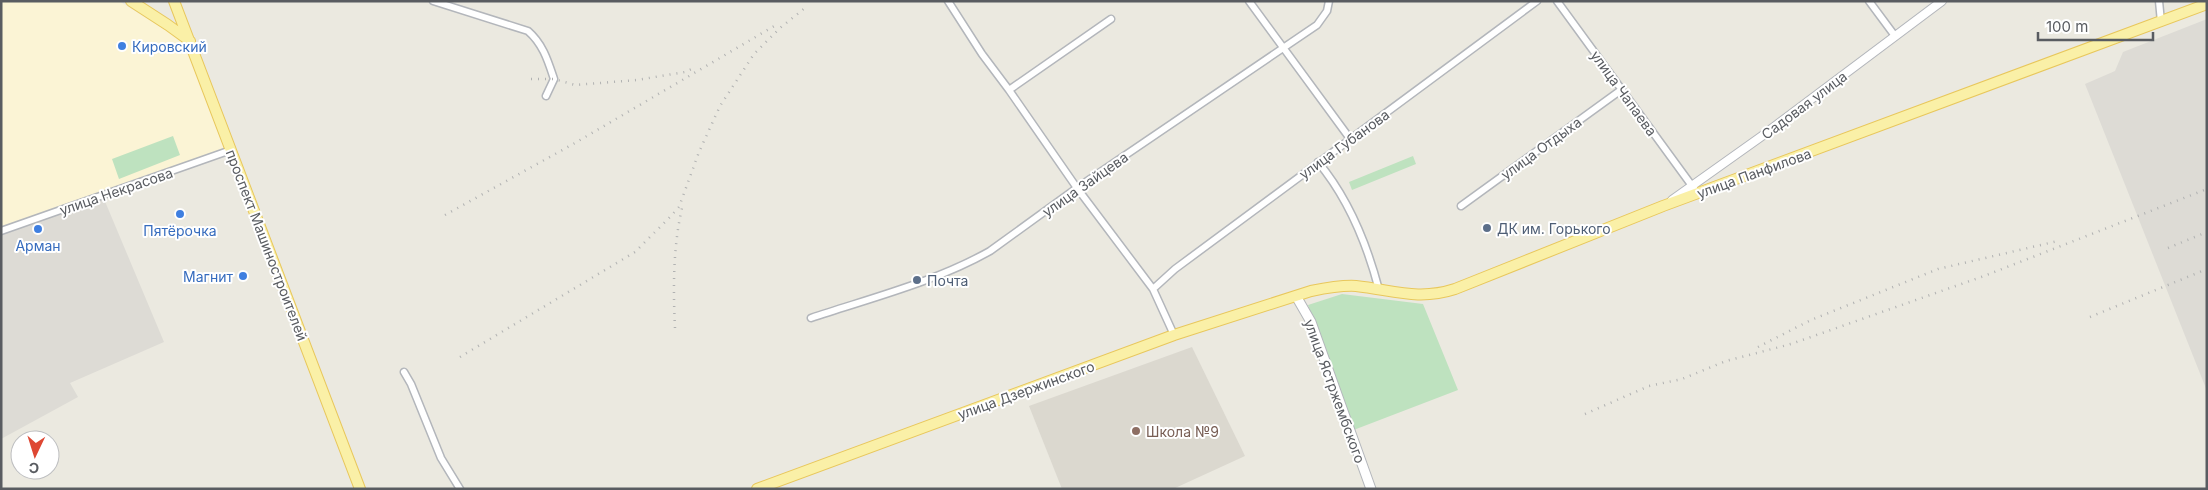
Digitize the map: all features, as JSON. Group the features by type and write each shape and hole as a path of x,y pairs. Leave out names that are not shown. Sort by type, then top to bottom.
{"main road":[{"path":"131,1 190,41"},
{"name":"проспект Машиностроителей","path":"175,2 360,489"},
{"name":"улица Панфилова","path":"1296,296 1326,287 1342,286 1415,295 1439,294 1491,276 1663,206 1694,189 2207,4"},
{"name":"улица Дзержинского","path":"757,489 1174,335 1296,296"},
{"name":"улица Ястржембского","path":"1296,296 1311,322 1371,489"}],"street":[{"path":"433,1 528,31 537,39 542,47 554,79 546,96"},
{"path":"948,1 982,54 1077,188 1153,289 1174,335"},
{"path":"1249,1 1351,140"},
{"name":"улица Зайцева","path":"811,318 932,277 974,260 990,251 1077,188 1316,25 1327,11 1329,1"},
{"name":"улица Губанова","path":"1153,289 1175,269 1537,1"},
{"name":"улица Чапаева","path":"1557,1 1694,189"},
{"path":"1869,1 1894,36"},
{"name":"Садовая улица","path":"1694,189 1942,1"},
{"path":"2159,1 2161,22"},
{"path":"1009,90 1111,19"},
{"name":"улица Отдыха","path":"1462,206 1621,90"},
{"name":"улица Некрасова","path":"1,231 231,150"},
{"path":"1318,162 1336,184 1370,256 1379,290"},
{"path":"404,372 411,384 441,458 460,489"}],"shaded area":[{"path":"1,1 119,1 185,42 225,148 1,227"},
{"path":"2207,19 2207,391 2085,84 2115,71 2123,52"},
{"path":"104,199 164,342 70,383 78,397 18,430 10,430 10,434 1,439 1,235"},
{"name":"Школа №9","path":"1192,347 1245,456 1173,489 1062,489 1029,406"}],"green space":[{"path":"173,136 180,155 119,179 112,159"},
{"path":"1413,156 1416,164 1352,190 1349,182"},
{"path":"1342,294 1423,304 1458,390 1351,431 1308,305"}],"railway":[{"path":"460,357 635,252 670,217 679,207 699,152 720,106 754,54 780,28 805,8"},
{"path":"445,215 575,143 776,25"},
{"path":"531,79 554,79 575,85 637,80 685,72 696,67"},
{"path":"1585,414 1649,386 1682,379 1726,361 1791,344 1984,276 2207,189"},
{"path":"675,328 674,266 677,234 683,204"},
{"path":"2168,248 2207,232"},
{"path":"1758,347 1811,320 1938,269 2058,241"},
{"path":"2090,317 2207,269"}],"place":[{"name":"Кировский","path":"122,46"},
{"name":"Пятёрочка","path":"180,214"},
{"name":"ДК им. Горького","path":"1487,228"},
{"name":"Арман","path":"38,229"},
{"name":"Магнит","path":"243,276"},
{"name":"Почта","path":"917,280"},
{"name":"Школа №9","path":"1136,431"}]}
